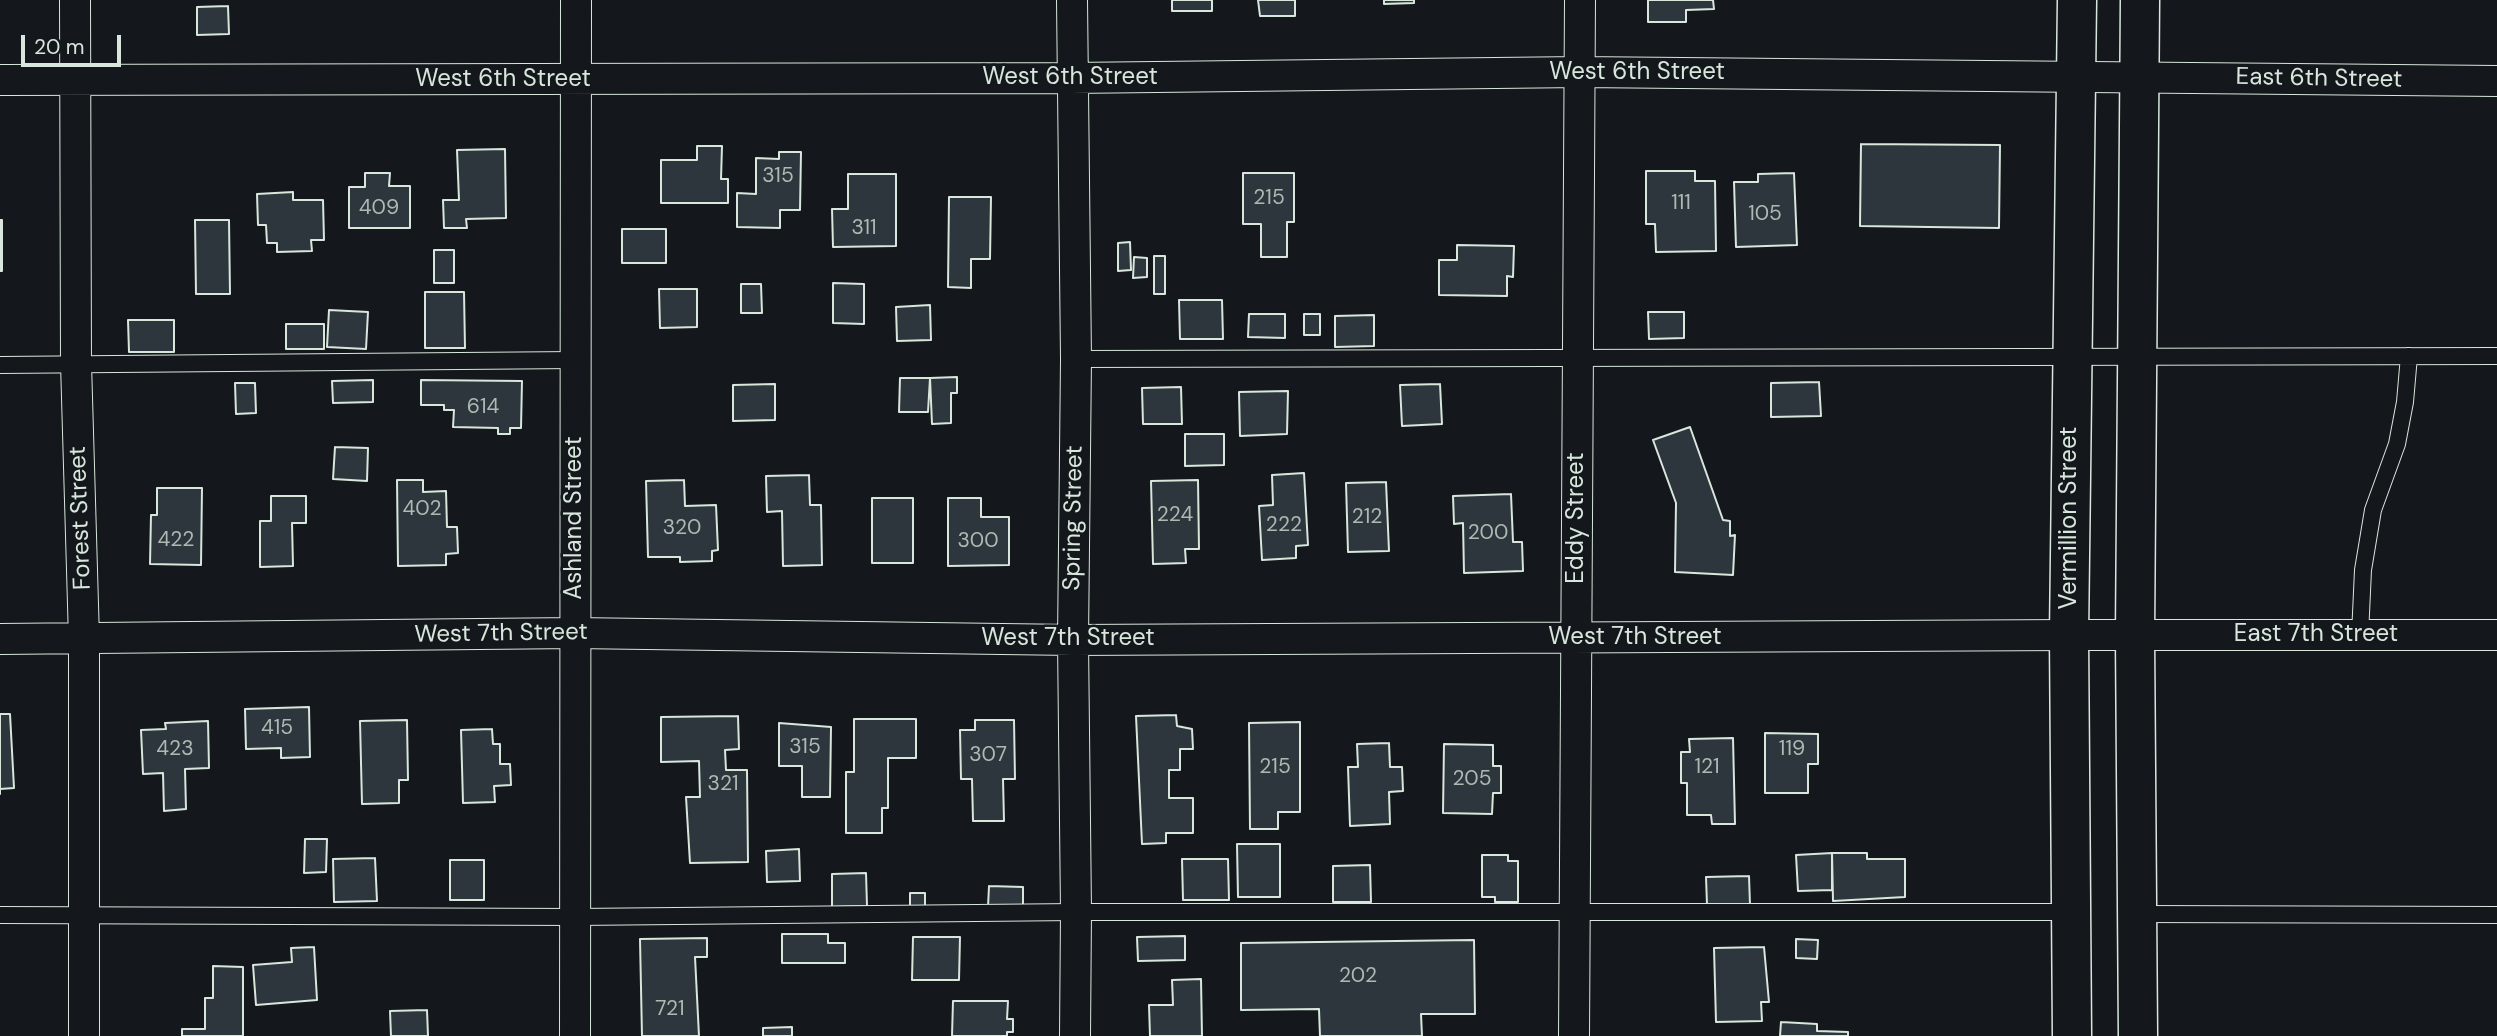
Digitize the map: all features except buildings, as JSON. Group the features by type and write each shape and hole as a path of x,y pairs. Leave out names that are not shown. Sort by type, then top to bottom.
{"highway":[{"name":"Vermillion Street","path":"2072,1036 2069,635 2077,0"},
{"path":"2138,1036 2135,636 2140,0"}],"street":[{"name":"Forest Street","path":"75,0 76,363 84,639 84,1036"},
{"name":"Ashland Street","path":"575,1036 576,0"},
{"name":"Spring Street","path":"1072,0 1076,359 1073,640 1075,1036"},
{"name":"Eddy Street","path":"1574,1036 1580,0"},
{"name":"West 6th Street","path":"0,80 576,81 1580,72 2140,77"},
{"name":"East 6th Street","path":"2140,77 2497,81"},
{"name":"West 7th Street","path":"0,639 575,633 1073,640 2135,636"},
{"name":"East 7th Street","path":"2135,636 2497,635"}],"lane":[{"path":"2360,635 2362,570 2373,510 2399,434 2409,356"},
{"path":"1076,359 2497,356"},
{"path":"0,365 575,360"},
{"path":"0,915 576,917 1076,912 2070,912"},
{"path":"2138,914 2497,915"}]}
